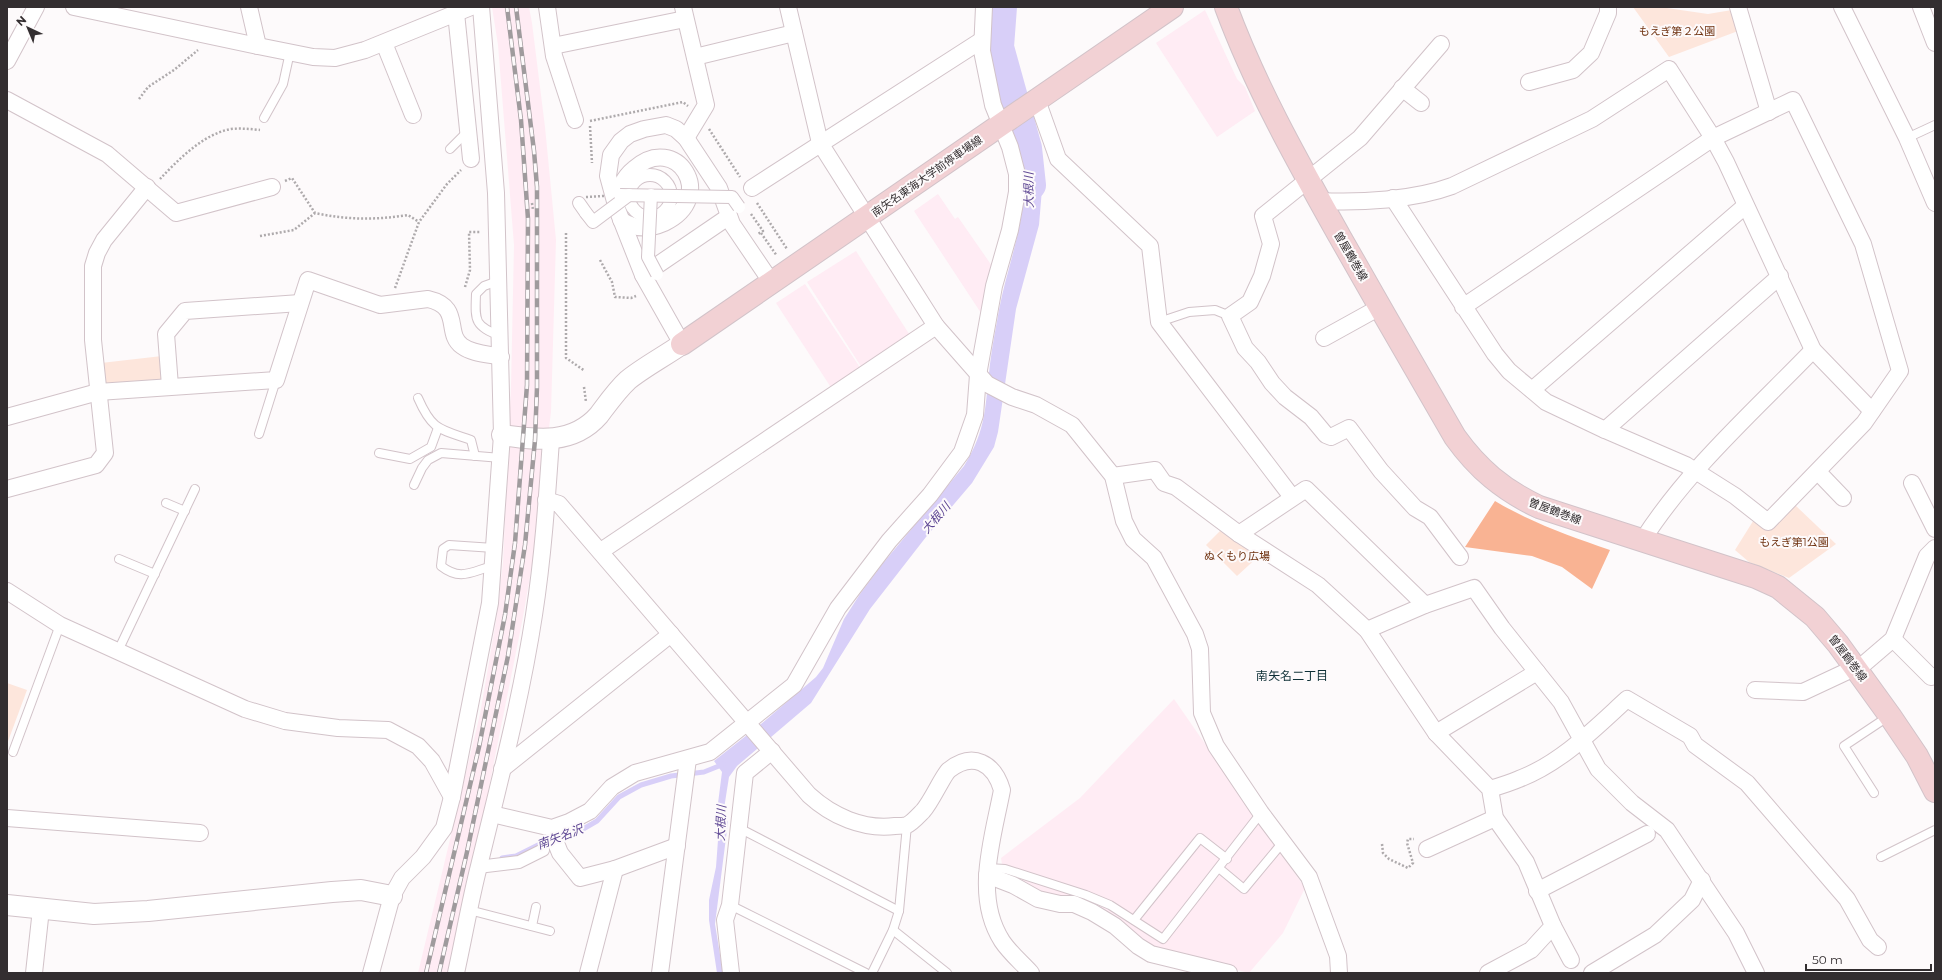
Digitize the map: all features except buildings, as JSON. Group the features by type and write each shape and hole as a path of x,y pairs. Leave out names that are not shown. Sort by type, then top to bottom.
{"main road":[{"name":"南矢名東海大学前停車場線","path":"682,344 1172,7"},
{"name":"曽屋鶴巻線","path":"1226,7 1240,46 1271,112 1307,180 1465,452 1497,483 1520,497 1539,506 1642,541 1756,577 1778,587 1815,617 1854,667 1930,770 1935,791"}],"street":[{"path":"7,61 36,7"},
{"path":"74,7 313,57 335,58 384,43 471,7"},
{"path":"249,7 258,46"},
{"path":"371,973 392,896 402,878 423,857 444,828 452,797 490,603 502,435 501,336 496,193 480,7"},
{"path":"547,7 554,56 575,120"},
{"path":"788,7 820,143 866,218 936,326 983,380 1012,397 1036,405 1072,425 1113,476 1124,521 1133,539 1154,558 1195,634 1200,649 1202,713 1216,746 1262,813 1309,877 1338,956 1339,973"},
{"path":"492,814 552,828 569,822 590,811 612,787 634,773 710,752 748,724 794,685 838,608 889,542 930,495 962,452 975,415 983,380 994,286 1010,230 1017,192 1016,174 1010,147 1002,124 993,105 982,51 984,7"},
{"path":"1529,82 1573,70 1591,52 1608,13 1608,7"},
{"path":"1738,7 1769,112"},
{"path":"1842,7 1907,138 1935,203"},
{"path":"1921,7 1934,38"},
{"path":"456,13 471,159"},
{"path":"553,46 684,13 706,105 686,138"},
{"path":"694,57 794,32"},
{"path":"752,188 982,40"},
{"path":"384,43 412,115"},
{"path":"1441,44 1360,138 1263,216 1271,244 1262,276 1250,302 1230,316 1245,348 1276,388 1311,417 1326,435 1332,437 1350,428 1381,471 1415,508 1430,517 1460,556"},
{"path":"1320,200 1393,198 1430,194 1452,186 1592,119 1669,69 1713,138 1780,276 1813,350 1872,411"},
{"path":"1402,88 1421,103"},
{"path":"7,100 107,154 176,213 272,187"},
{"path":"1393,198 1463,307 1495,354 1509,371 1546,402 1695,470 1735,496 1768,522 1797,486 1818,472 1864,423 1900,371 1863,244 1793,100 1713,138 1463,307"},
{"path":"1034,102 1058,159 1150,246 1159,322 1292,497"},
{"path":"502,435 552,440 568,436 584,429 598,416 611,398 628,380 682,344 608,176 611,156 621,141 630,134 644,129 666,125 676,129 686,138 733,212 772,283"},
{"path":"654,157 665,157 676,162 683,168 688,178 690,199 676,215 664,223 653,227 641,228 629,226 621,204 618,193 630,172 642,162 654,157"},
{"path":"651,175 668,184 671,196 667,209 656,216 650,217 637,212 633,207 621,204 634,182 639,178 651,175"},
{"path":"7,489 96,465 105,453 93,340 93,266 97,253 104,240 149,189"},
{"path":"650,274 648,257 651,195"},
{"path":"578,203 593,222 621,204 651,195 734,195 733,212 650,274"},
{"path":"1532,390 1745,206"},
{"path":"1605,430 1780,276"},
{"path":"7,417 98,392 276,380 308,280 373,304 389,305 428,298 436,300 447,309 451,315 455,338 461,345 471,351 501,357"},
{"path":"170,386 166,334 184,310 300,303"},
{"path":"1324,338 1380,307"},
{"path":"601,551 936,326"},
{"path":"1642,541 1660,512 1695,470 1813,350"},
{"path":"456,973 478,867 502,769 534,615 552,440"},
{"path":"1113,476 1155,470 1164,483 1176,487 1239,534 1318,585 1367,630 1436,733 1490,788 1495,818 1526,862 1553,926 1571,960"},
{"path":"1818,472 1843,498"},
{"path":"1912,483 1935,529"},
{"path":"1239,534 1306,489 1425,605"},
{"path":"546,500 559,504 601,551 808,795 824,808 858,823 882,827 907,825 923,811 933,798 948,770 966,761 981,762 992,768 998,778 1002,790 988,872 988,902 992,921 1002,941 1030,973"},
{"path":"1755,690 1803,692 1865,663 1893,639 1927,556 1935,548"},
{"path":"1367,630 1425,605 1474,588 1502,628 1561,702 1598,769 1632,803 1667,830 1736,932 1754,972"},
{"path":"7,591 60,625 245,709 285,721 338,728 388,730 418,746 432,761 452,797"},
{"path":"502,769 671,634"},
{"path":"1893,639 1931,677 1935,676"},
{"path":"1436,733 1536,672"},
{"path":"1490,788 1520,779 1554,760 1582,740 1627,699 1690,736 1695,745 1747,783 1847,899 1870,940 1878,947"},
{"path":"731,973 725,920 730,905 745,773 769,748"},
{"path":"660,973 688,759"},
{"path":"7,818 200,833"},
{"path":"1427,849 1495,818"},
{"path":"1538,891 1647,834"},
{"path":"478,867 519,862 550,846 560,853 580,878 615,869 677,846"},
{"path":"588,973 615,869"},
{"path":"988,872 1038,899 1060,904 1074,904 1092,912 1115,926 1138,946 1151,954 1229,973"},
{"path":"1592,973 1610,968 1655,935 1692,900 1702,880"},
{"path":"7,905 94,914 148,911 361,890 392,896"},
{"path":"34,973 41,909"},
{"path":"1488,973 1531,950 1553,926"}],"lane":[{"path":"264,118 283,84 290,52"},
{"path":"1907,138 1935,125"},
{"path":"450,149 468,131"},
{"path":"498,281 484,286 476,294 475,317 479,324 489,332 501,336"},
{"path":"1159,322 1189,312 1215,310 1230,316"},
{"path":"259,434 276,380"},
{"path":"418,398 426,417 438,428 471,440 475,456"},
{"path":"379,453 410,459 431,447 438,428"},
{"path":"414,485 422,468 428,460 442,453 501,458"},
{"path":"118,651 156,574 195,489"},
{"path":"166,503 185,512"},
{"path":"492,566 460,575 450,573 441,566 443,549 449,545 494,548"},
{"path":"119,559 156,574"},
{"path":"13,752 60,625"},
{"path":"1874,793 1844,746 1890,716"},
{"path":"988,872 1004,869 1086,895 1110,906 1163,939 1262,813"},
{"path":"872,973 893,930 899,911 907,825"},
{"path":"739,828 899,911"},
{"path":"1881,856 1935,830"},
{"path":"1134,920 1200,838 1226,859"},
{"path":"1220,868 1244,889 1283,842"},
{"path":"730,905 866,973"},
{"path":"532,926 536,907"},
{"path":"469,910 550,931"},
{"path":"893,930 946,973"}],"path":[{"path":"139,99 148,87 174,70 214,37"},
{"path":"149,189 187,154 215,134 231,129 266,131"},
{"path":"389,305 419,222 447,184 471,159"},
{"path":"272,187 292,178 315,213 341,218 382,219 408,215 419,222"},
{"path":"532,203 532,210"},
{"path":"260,236 294,230 315,213"},
{"path":"463,292 470,270 470,232 477,232"},
{"path":"566,233 566,358 582,371 585,371"},
{"path":"761,233 777,256"},
{"path":"600,260 612,282 615,297 631,298 636,295 640,302"},
{"path":"584,387 586,406"},
{"path":"1382,844 1383,853 1389,859 1408,868 1413,863 1407,843 1408,839 1415,839 1427,849"}],"shaded area":[{"path":"492,7 529,7 532,23 545,127 556,240 551,412 532,565 523,617 487,797 447,973 418,973 480,714 497,615 503,562 511,386 514,245 498,45"},
{"path":"1205,10 1237,79 1245,87 1255,111 1217,137 1156,43"},
{"path":"938,194 955,219 958,217 992,266 981,313 914,211"},
{"path":"856,251 911,337 862,368 807,282"},
{"path":"805,284 861,369 832,389 776,303"},
{"path":"1495,501 1537,522 1610,550 1592,589 1562,567 1532,556 1465,547"},
{"path":"1174,699 1305,888 1283,933 1249,973 1154,949 1004,876 1001,858 1080,798"}],"green space":[{"name":"もえぎ第２公園","path":"1633,7 1660,7 1708,14 1732,10 1738,31 1669,57"},
{"path":"162,356 164,376 159,381 108,385 102,379 101,363"},
{"name":"もえぎ第1公園","path":"1795,505 1836,544 1789,578 1749,562 1735,550 1755,518"},
{"name":"ぬくもり広場","path":"1223,528 1261,554 1237,576 1206,545"},
{"path":"7,683 27,690 7,744"}],"water":[{"path":"992,7 1004,7 1004,34 1007,48 1014,61 1017,79 1043,159 1039,225 1016,309 998,432 994,447 972,483 926,537 870,609 811,703 737,766 729,777 723,815 728,822 715,924 723,973 717,973 709,920 709,900 716,867 718,840 716,819 722,772 714,761 761,724 816,677 823,668 844,619 860,594 884,562 964,466 972,453 981,429 986,405 991,357 999,310 1022,212 1024,172 1021,152 1025,150 1027,135 1005,92 996,60 990,54 989,29"}],"pier":[{"path":"1021,85 1036,127 1025,134 1014,108 1006,96"}],"waterway":[{"name":"大根川","path":"1002,7 999,47 1027,148 1031,185"},
{"name":"南矢名沢","path":"502,858 516,856 542,843 578,832 597,821 619,797 641,785 671,776 704,772 724,764"}],"railway":[{"path":"426,973 479,747 505,615 515,543 527,385 528,219 521,120 507,7"},
{"path":"439,973 467,852 508,656 525,545 535,440 537,387 537,187 516,7"}],"district":[{"name":"南矢名二丁目","path":"1292,676"}]}
